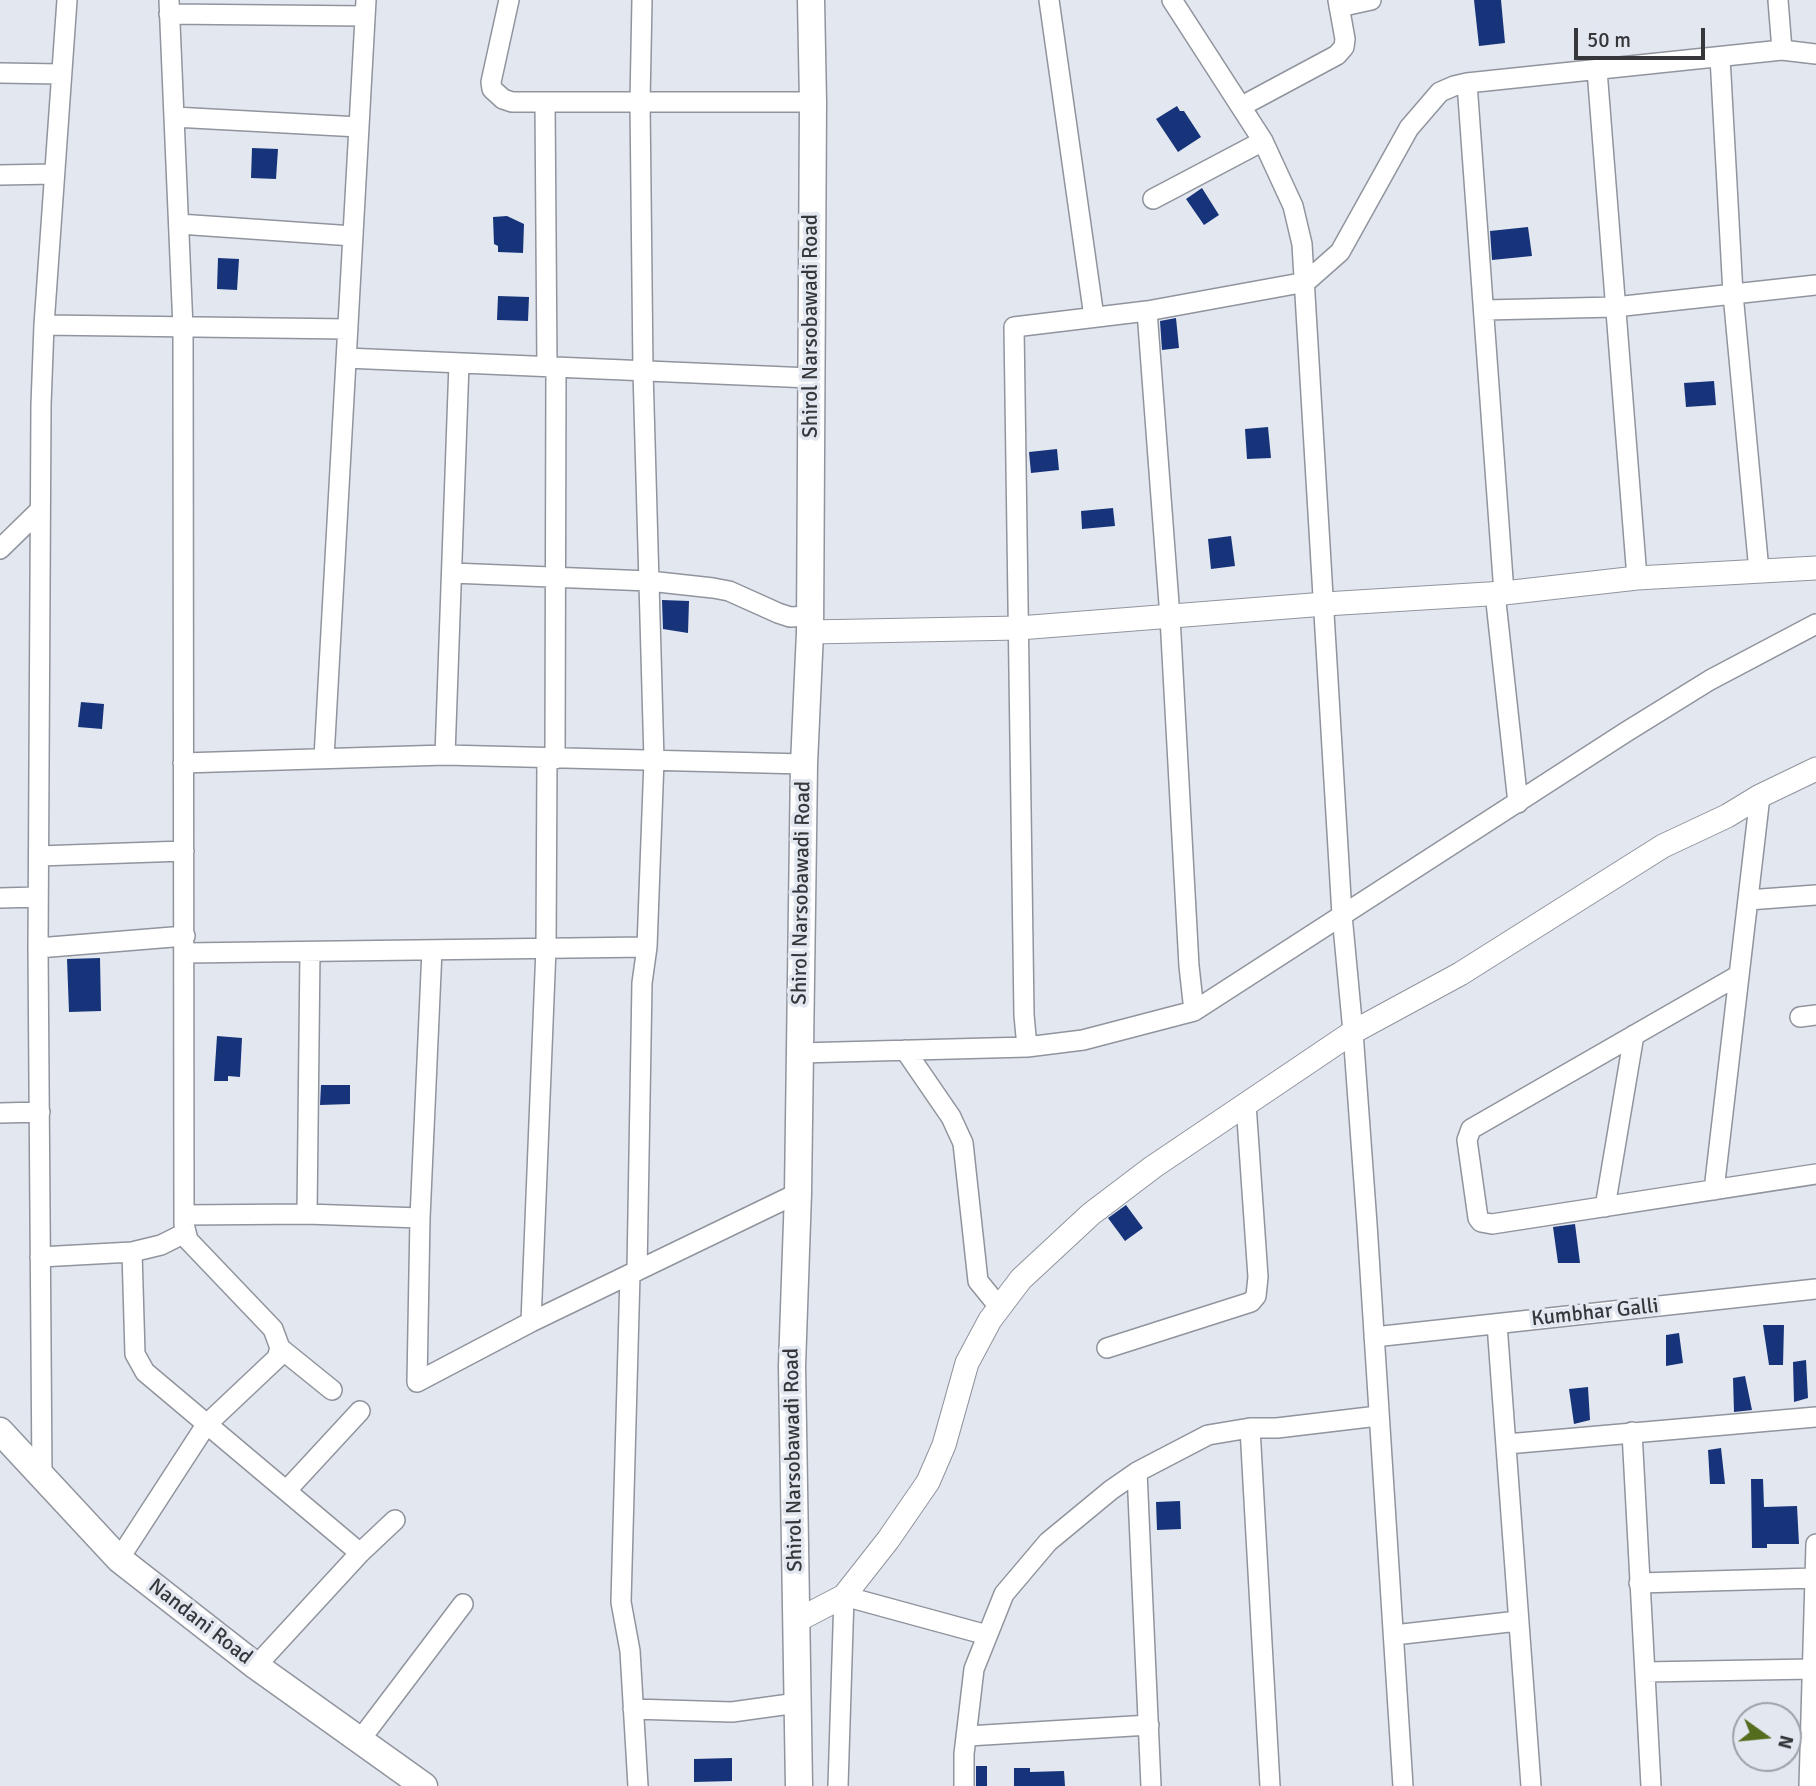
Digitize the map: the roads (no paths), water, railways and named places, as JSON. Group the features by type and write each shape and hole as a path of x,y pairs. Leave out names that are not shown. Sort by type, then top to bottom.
{"main road":[{"name":"Shirol Narsobawadi Road","path":"799,1786 792,1366 799,1193 804,764 810,624 813,102 811,0"},
{"name":"Nandani Road","path":"0,1431 119,1559 256,1666 424,1786"}],"street":[{"path":"42,1478 38,948 40,510 44,325 66,0"},
{"path":"509,0 491,82 492,89 503,100 813,102"},
{"path":"638,1786 630,1651 621,1601 642,983 648,947 654,760 643,371 640,102 642,0"},
{"path":"1048,0 1094,317"},
{"path":"1172,0 1263,141 1293,206 1302,244 1342,915 1353,1032 1403,1786"},
{"path":"1242,106 1337,55 1344,47 1345,39 1339,4 1371,0"},
{"path":"1778,0 1782,50"},
{"path":"324,758 366,8 169,7 183,328 184,1224 188,1240 273,1329 280,1348 332,1390"},
{"path":"1027,1047 1024,1014 1014,327 1147,311 1306,282 1340,252 1409,128 1440,92 1467,82 1782,50 1816,54"},
{"path":"1720,57 1733,294 1759,570"},
{"path":"1597,70 1637,578"},
{"path":"0,73 61,74"},
{"path":"1467,82 1485,310 1499,593 1518,803"},
{"path":"531,1322 546,948 554,578 545,102"},
{"path":"174,117 359,127"},
{"path":"1153,199 1263,141"},
{"path":"0,175 54,174"},
{"path":"179,224 353,236"},
{"path":"1485,310 1615,307 1816,285"},
{"path":"1147,311 1170,617 1189,966 1194,1011"},
{"path":"44,325 348,329"},
{"path":"346,358 810,378"},
{"path":"445,755 459,363"},
{"path":"0,549 40,510"},
{"path":"452,573 649,581 729,591 778,614 810,624 1019,628 1499,593 1637,578 1816,568"},
{"path":"800,1053 1027,1047 1083,1040 1194,1011 1710,680 1816,624"},
{"path":"183,763 445,755 551,760 804,764"},
{"path":"796,1621 844,1596 888,1540 928,1482 944,1445 967,1363 1000,1308 1021,1279 1091,1214 1153,1167 1353,1032 1460,974 1663,846 1816,769"},
{"path":"1714,1189 1760,796"},
{"path":"38,856 184,851"},
{"path":"1748,900 1816,895"},
{"path":"0,898 38,897"},
{"path":"38,948 185,945 310,951 648,947"},
{"path":"432,950 420,1218 417,1382 531,1322 799,1193"},
{"path":"307,1214 310,951"},
{"path":"1739,975 1476,1126 1468,1135 1478,1218 1481,1222 1492,1224 1816,1174"},
{"path":"1605,1207 1634,1035"},
{"path":"905,1050 951,1117 962,1143 978,1281 1000,1308"},
{"path":"1107,1348 1251,1302 1255,1296 1258,1276 1246,1104"},
{"path":"0,1113 40,1112"},
{"path":"40,1257 132,1252 161,1245 184,1224 307,1214 420,1218"},
{"path":"132,1252 134,1340 139,1363 145,1372 360,1553"},
{"name":"Kumbhar Galli","path":"1374,1337 1816,1289"},
{"path":"1497,1324 1531,1786"},
{"path":"119,1559 206,1425 276,1358 280,1348"},
{"path":"287,1490 360,1411"},
{"path":"964,1786 964,1754 974,1669 1004,1594 1048,1542 1137,1472 1208,1435 1250,1428 1277,1428 1378,1416"},
{"path":"1507,1444 1816,1417"},
{"path":"1250,1428 1270,1786"},
{"path":"1632,1432 1651,1786"},
{"path":"1137,1472 1151,1786"},
{"path":"256,1666 360,1553 395,1520"},
{"path":"1810,1786 1816,1544"},
{"path":"1639,1583 1814,1578"},
{"path":"844,1596 987,1635"},
{"path":"838,1786 844,1596"},
{"path":"360,1741 463,1604"},
{"path":"1394,1635 1518,1621"},
{"path":"1644,1672 1812,1669"},
{"path":"633,1709 732,1712 797,1703"},
{"path":"968,1736 1149,1725"}]}
